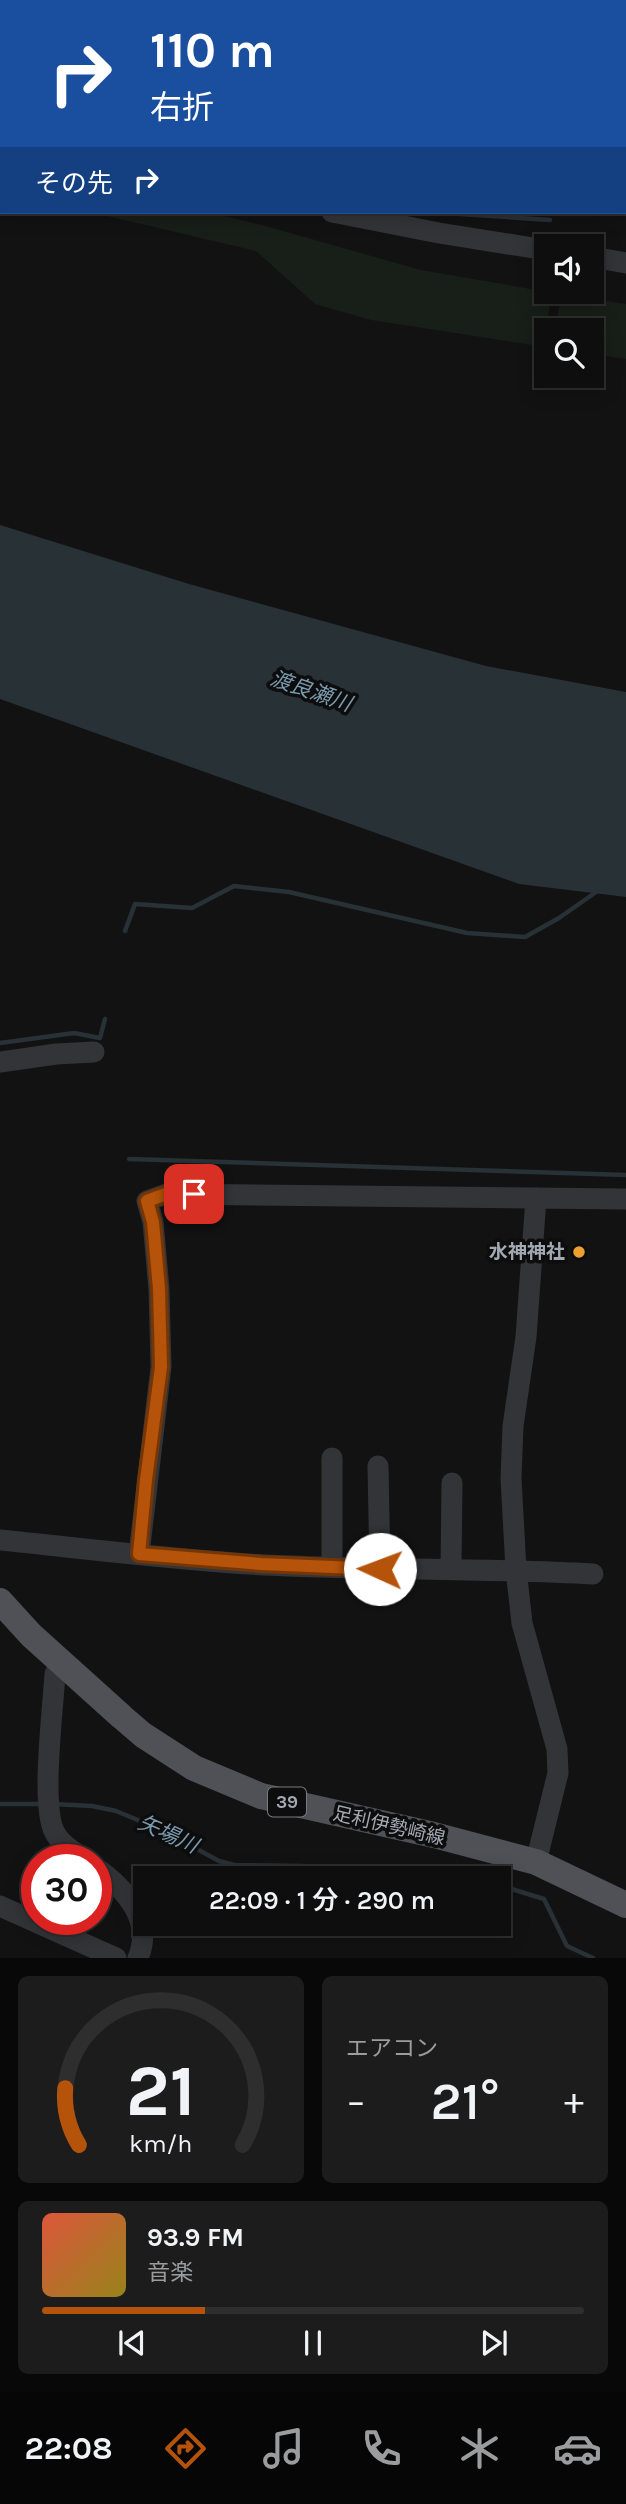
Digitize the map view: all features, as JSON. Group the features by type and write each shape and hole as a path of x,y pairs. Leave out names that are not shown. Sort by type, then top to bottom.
{"main road":[{"name":"足利伊勢崎線","path":"0,1601 31,1635 143,1735 194,1768 261,1796 434,1835 536,1862 626,1905"}],"street":[{"path":"342,214 534,248"},
{"path":"604,259 626,263"},
{"path":"0,1062 94,1052"},
{"path":"139,1554 161,1367 159,1289 153,1222 147,1201 166,1194 626,1199"},
{"path":"536,1198 526,1336 513,1426 512,1478 516,1570 523,1629 557,1749 558,1773 536,1862"},
{"path":"332,1458 332,1567"},
{"path":"378,1466 380,1569"},
{"path":"451,1569 453,1483"},
{"path":"0,1540 261,1564 593,1574"},
{"path":"62,1663 55,1674 48,1770 54,1832 65,1844"},
{"path":"112,1880 122,1888 144,1933 138,1958"},
{"path":"0,1906 116,1958"}],"shaded area":[{"path":"99,214 215,214 421,270 534,289 534,304 550,304 548,316 557,318 534,318 534,345 371,320 315,304 256,251"},
{"path":"604,301 626,304 626,359 604,356 604,318 557,318 560,304 604,304"}],"water":[{"name":"渡良瀬川","path":"0,525 189,584 486,666 626,692 626,897 519,884 0,699"}],"waterway":[{"path":"461,214 550,220"},
{"path":"125,931 135,904 192,908 234,886 289,892 467,933 525,937 559,918 599,890"},
{"path":"0,1043 74,1033 100,1038 105,1019"},
{"path":"129,1159 626,1175"},
{"name":"矢場川","path":"0,1804 41,1804"},
{"name":"矢場川","path":"53,1804 92,1806 116,1811 162,1830 219,1861 234,1865 302,1866"},
{"name":"矢場川","path":"511,1889 544,1899 567,1946 593,1958"}],"place":[{"name":"水神神社","path":"579,1252"}],"route":[{"path":"194,1194 158,1195 147,1201 153,1222 159,1289 161,1367 139,1554 261,1564 380,1569"}]}
